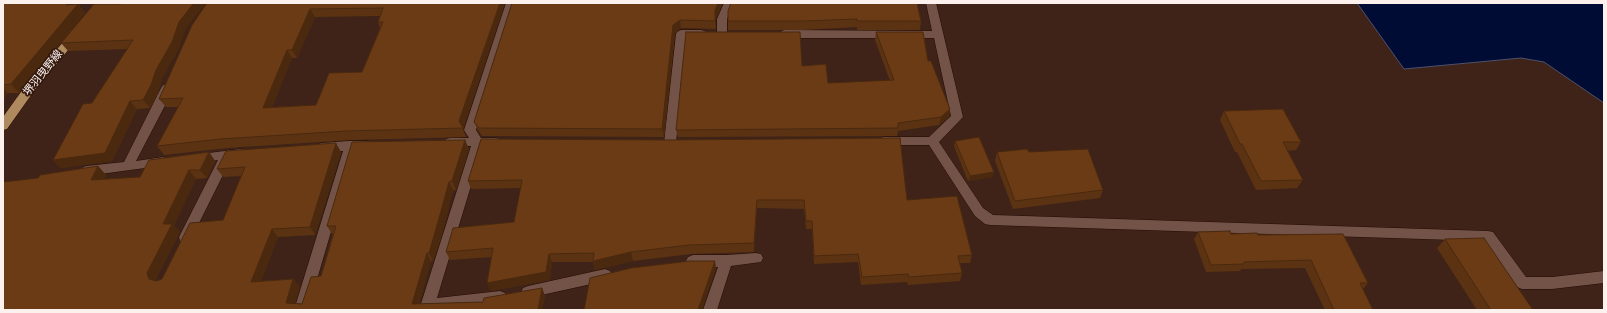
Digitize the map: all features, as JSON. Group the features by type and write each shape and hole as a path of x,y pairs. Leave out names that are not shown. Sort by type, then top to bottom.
{"main road":[{"name":"堺羽曳野線","path":"3,126 30,88 81,27"}],"street":[{"path":"478,142 470,130 511,3"},
{"path":"670,143 680,34 726,33 722,19 729,3"},
{"path":"868,141 932,141 957,117 932,3"},
{"path":"775,34 938,35"},
{"path":"128,165 165,94 169,79"},
{"path":"932,141 979,212 990,220 1488,236 1522,283 1552,283 1604,277"},
{"path":"478,142 427,308 501,297 562,285 619,271"},
{"path":"439,143 510,142"},
{"path":"312,148 383,144"},
{"path":"301,310 351,145"},
{"path":"189,158 250,152"},
{"path":"180,246 227,154"},
{"path":"74,173 174,160"},
{"path":"677,263 756,258"},
{"path":"710,310 726,261"}],"water":[{"path":"1357,3 1604,3 1604,103 1544,62 1521,58 1404,69"}],"building":[{"path":"3,3 78,4 11,84 3,85"},
{"path":"194,3 179,22 172,42 156,70 151,85 143,100 130,101 105,153 53,160 83,104 92,103 133,40 61,43 94,4"},
{"path":"207,3 500,3 459,121 463,128 346,131 221,139 157,146 183,98 159,99 192,25","holes":["383,8 378,22 383,22 362,72 329,73 316,105 263,108 287,50 292,50 310,9"]},
{"path":"512,3 718,3 715,10 715,21 680,20 673,25 662,129 479,128 474,122"},
{"path":"731,3 917,3 921,21 857,21 857,19 728,21 728,11"},
{"path":"686,32 800,32 802,66 826,64 828,83 894,80 876,32 923,32 928,61 931,61 950,109 941,117 898,123 898,128 676,130"},
{"path":"1283,109 1301,142 1283,142 1303,180 1261,181 1242,144 1240,144 1224,111"},
{"path":"979,137 994,172 970,176 955,141"},
{"path":"900,138 907,200 957,196 972,255 958,256 962,273 909,277 908,274 862,277 858,254 814,256 812,221 806,221 804,200 757,200 754,243 689,245 631,252 593,261 594,253 549,254 546,272 487,283 493,248 446,252 453,228 514,222 522,180 468,181 481,139 669,140"},
{"path":"465,140 452,181 449,182 429,253 427,253 412,304 483,302 484,298 542,288 538,310 3,310 3,182 38,178 40,175 98,166 91,180 140,177 149,160 209,152 200,170 189,170 163,224 172,224 147,273 149,279 156,281 162,279 190,223 223,220 245,167 217,169 226,151 336,143 310,227 272,229 251,282 293,279 286,303 302,304 311,277 321,276 336,226 327,226 352,142"},
{"path":"1027,149 1029,152 1088,149 1103,190 1015,201 997,152"},
{"path":"1230,231 1231,234 1257,233 1258,235 1343,234 1368,283 1360,283 1373,310 1334,310 1311,260 1244,262 1244,264 1211,265 1198,232"},
{"path":"1484,238 1533,310 1491,310 1445,239"},
{"path":"690,261 715,261 698,310 584,310 590,278 631,268"}]}
